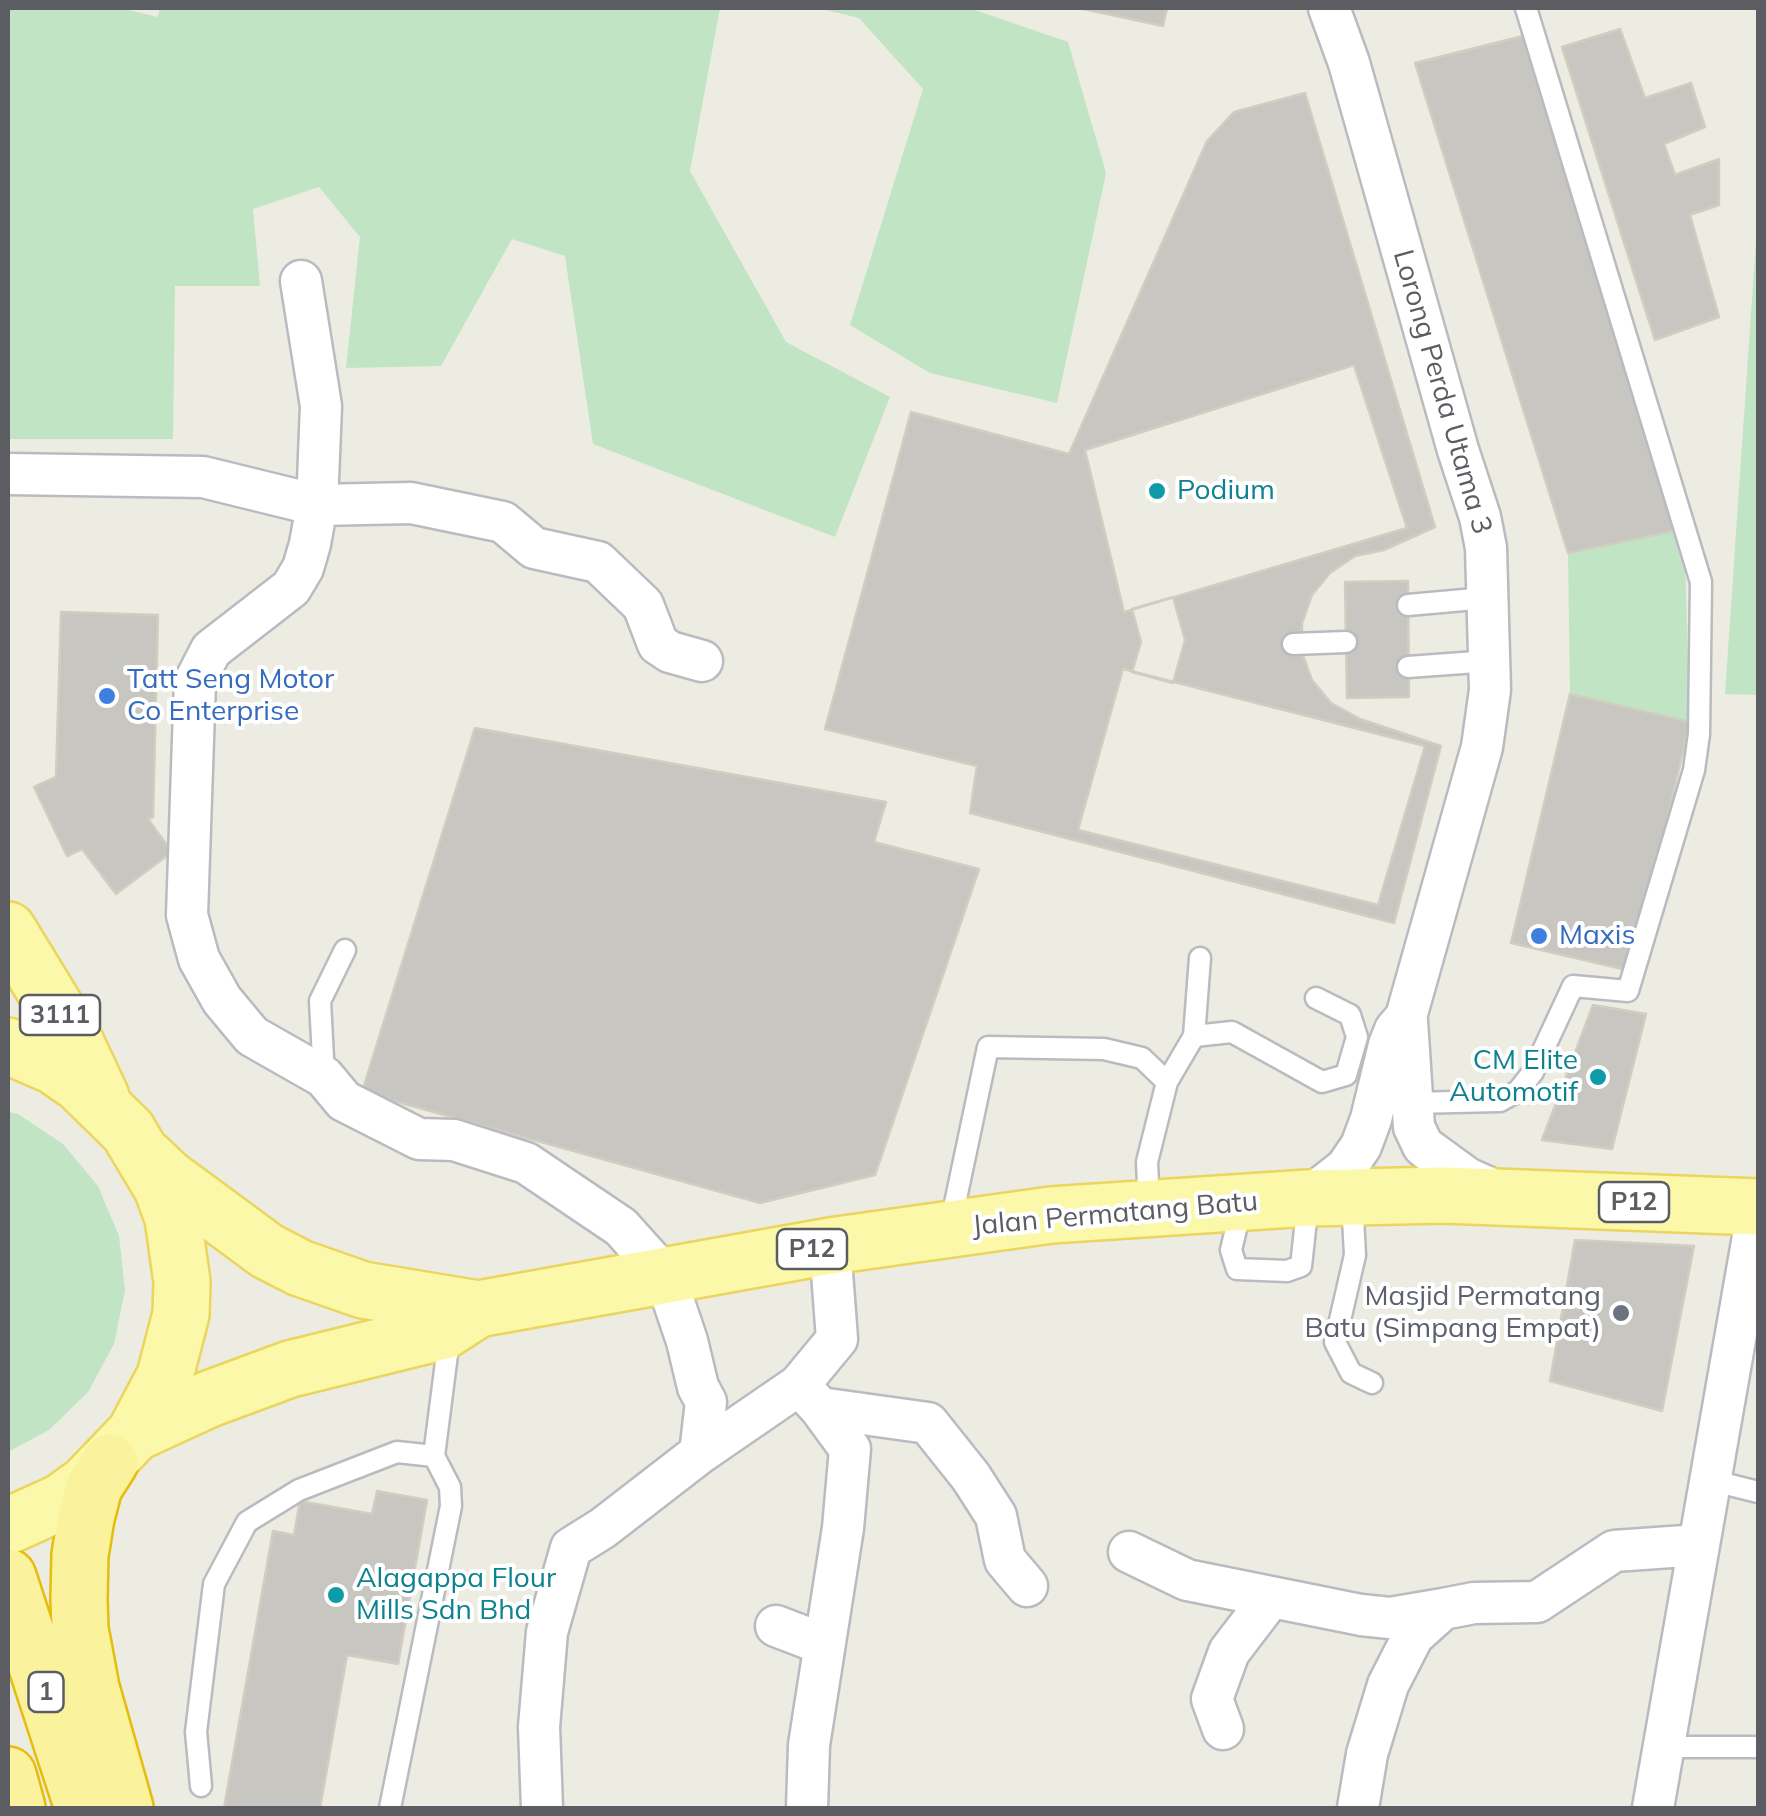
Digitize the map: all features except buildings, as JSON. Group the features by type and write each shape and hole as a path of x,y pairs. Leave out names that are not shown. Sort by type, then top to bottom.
{"highway":[{"path":"118,1784 84,1655 78,1599 86,1518 94,1487 122,1448"},
{"name":"1","path":"8,1577 83,1808"},
{"path":"8,1775 17,1808"}],"main road":[{"name":"3111","path":"8,930 82,1054 105,1104"},
{"name":"P12","path":"8,1046 54,1066 105,1104 148,1159 173,1218 182,1282 181,1314 166,1376 122,1448 60,1502 8,1526"},
{"name":"Jalan Permatang Batu","path":"148,1159 168,1178 268,1250 300,1268 464,1318"},
{"name":"Jalan Permatang Batu","path":"122,1448 208,1399 290,1369 419,1340 464,1318 665,1276 950,1228 1051,1215 1330,1198 1510,1197 1758,1207"}],"street":[{"name":"Lorong Perda Utama 3","path":"1329,8 1349,63 1486,548 1490,662 1482,747 1406,1017 1414,1127 1423,1146 1467,1178 1510,1197"},
{"path":"1346,8 1349,63"},
{"path":"301,281 322,406 316,505 307,556 291,588 211,650 195,682 187,915 199,958 222,1000 252,1036 324,1077 344,1101 419,1138 454,1140 526,1163 621,1227 665,1276 706,1402 700,1453"},
{"path":"8,474 203,477 316,505 411,503 504,522 534,548 598,562 643,605 658,644 670,652 702,661"},
{"name":"Lorong Perda Utama 3","path":"1330,1198 1361,1146 1388,1046 1406,1017"},
{"path":"1652,1808 1758,1207"},
{"path":"542,1808 539,1726 547,1632 571,1548 700,1453 809,1396 837,1339 830,1246"},
{"path":"809,1396 928,1423 996,1516 1004,1560 1027,1586"},
{"path":"807,1808 810,1745 843,1528 850,1450 809,1396"},
{"path":"1129,1552 1187,1580 1390,1618 1474,1603 1537,1602 1614,1551 1699,1545"},
{"path":"1223,1729 1212,1700 1229,1652 1271,1597"},
{"path":"1358,1808 1367,1754 1388,1684 1413,1636 1443,1609"},
{"path":"776,1626 823,1644"}],"lane":[{"path":"1411,1103 1500,1101 1518,1091 1534,1072 1573,986 1628,991 1694,770 1699,734 1701,582 1526,8"},
{"path":"1408,605 1486,598"},
{"path":"1294,644 1346,642"},
{"path":"1408,666 1490,662"},
{"path":"324,1077 320,1001 345,950"},
{"path":"1148,1208 1147,1162 1166,1082 1194,1036 1200,958"},
{"path":"1194,1036 1232,1032 1322,1082 1346,1075 1357,1037 1350,1015 1316,998"},
{"path":"950,1228 988,1047 1104,1049 1142,1058 1166,1082"},
{"path":"1242,1202 1230,1250 1237,1269 1286,1271 1301,1266 1330,1198"},
{"path":"1330,1198 1355,1255 1336,1342 1351,1373 1372,1383"},
{"path":"390,1808 451,1506 450,1488 434,1456 464,1318"},
{"path":"201,1786 196,1732 214,1584 247,1522 299,1490 397,1452 434,1456"},
{"path":"1710,1480 1758,1492"},
{"path":"1664,1747 1758,1747"}],"green space":[{"path":"8,8 120,8 158,17 160,8 720,8 690,171 786,342 890,397 835,537 593,444 565,256 512,239 441,366 346,368 360,237 319,187 253,209 260,286 175,286 173,439 8,439"},
{"path":"818,8 969,8 1068,42 1106,173 1057,403 930,373 850,325 923,89 859,18"},
{"path":"1758,211 1758,695 1725,694"},
{"path":"1684,529 1690,722 1570,694 1568,553"},
{"path":"8,1112 18,1114 63,1144 98,1186 119,1236 125,1290 114,1344 88,1392 49,1430 8,1452"}],"place":[{"name":"Podium","path":"1157,491"},
{"name":"Tatt Seng Motor Co Enterprise","path":"107,696"},
{"name":"Maxis","path":"1539,936"},
{"name":"CM Elite Automotif","path":"1598,1077"},
{"name":"Masjid Permatang Batu (Simpang Empat)","path":"1621,1313"},
{"name":"Alagappa Flour Mills Sdn Bhd","path":"336,1595"}]}
